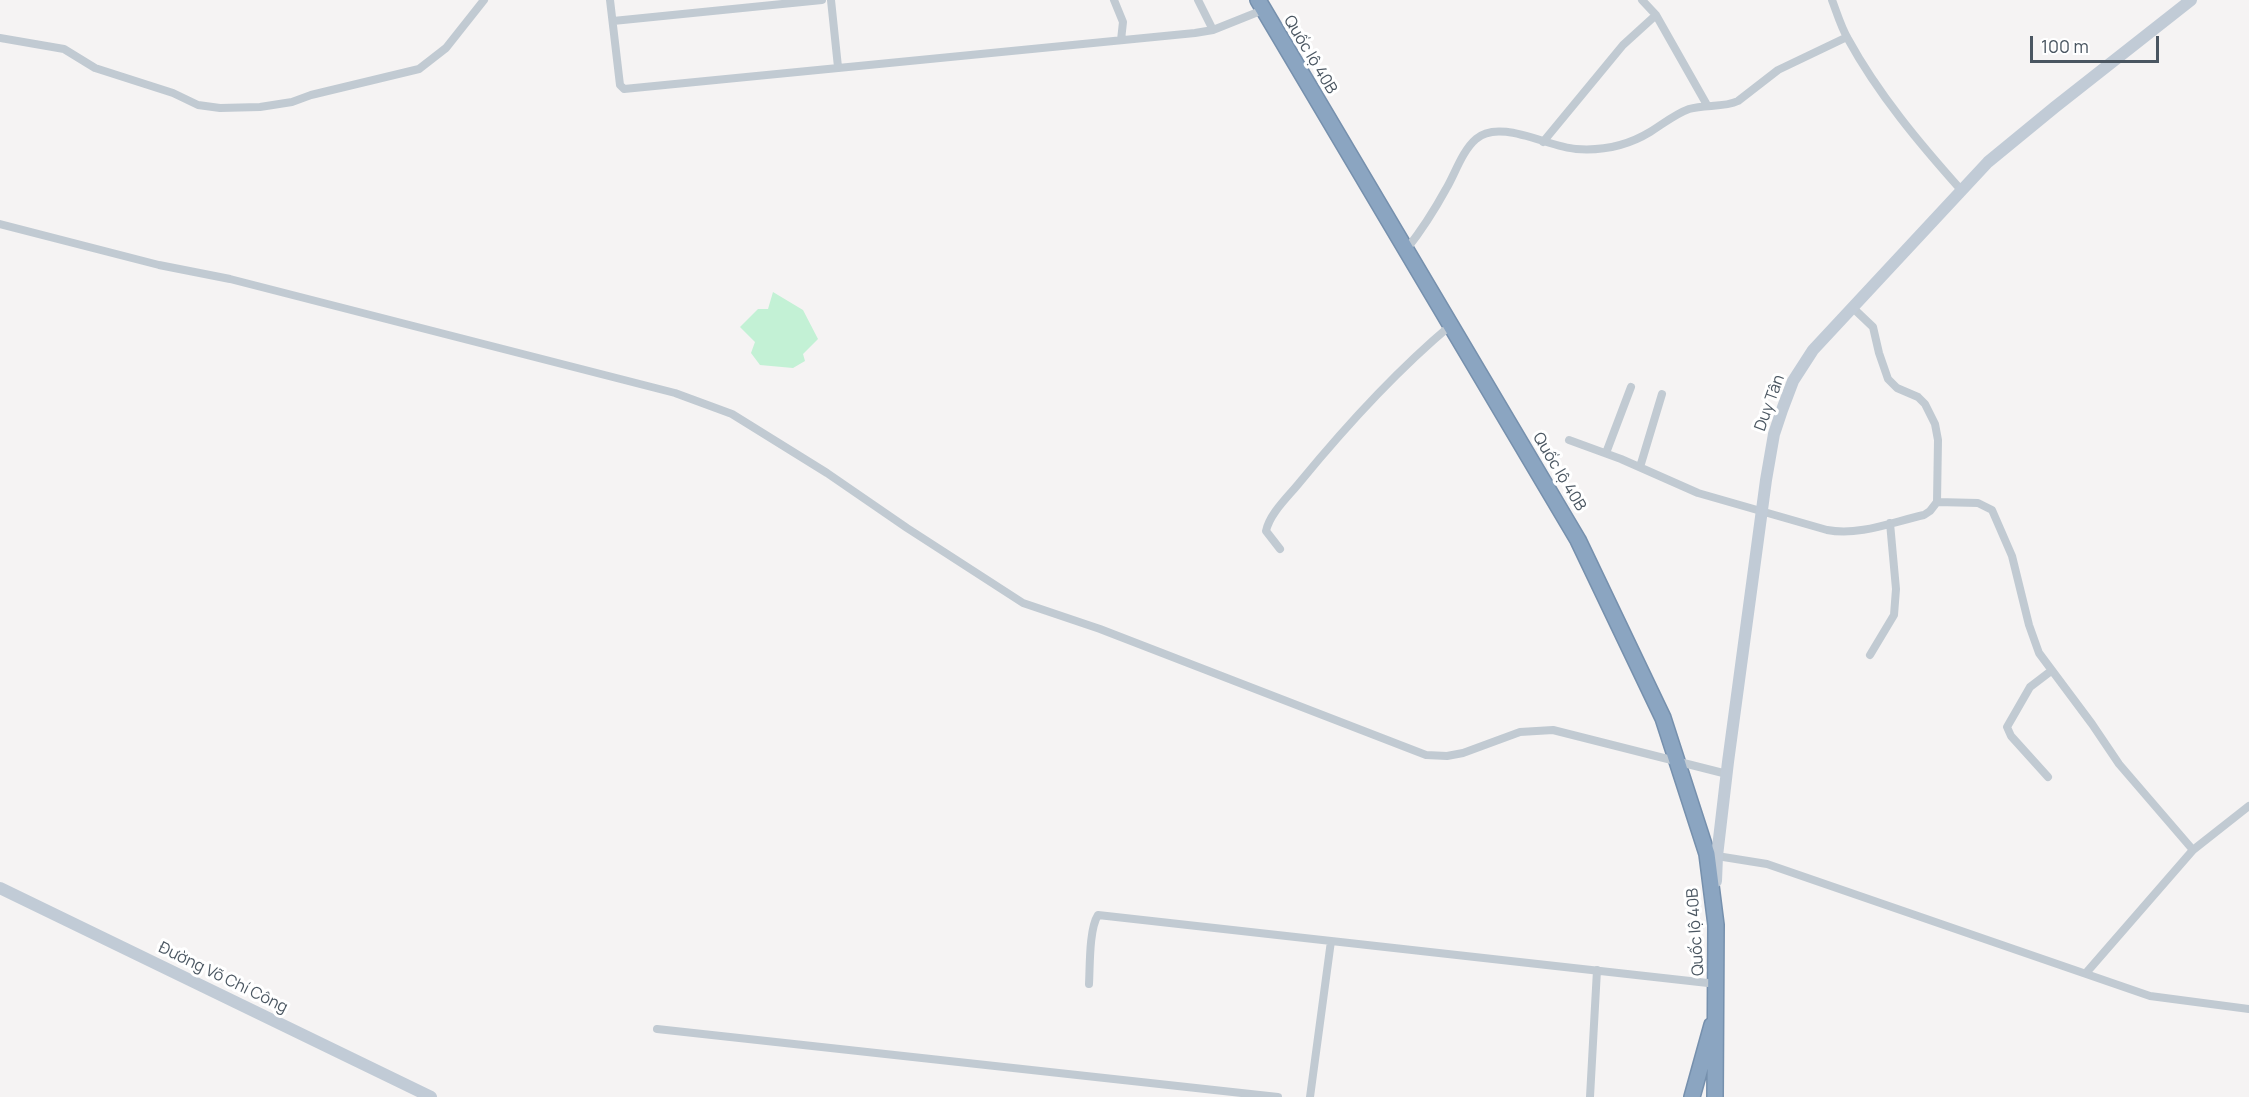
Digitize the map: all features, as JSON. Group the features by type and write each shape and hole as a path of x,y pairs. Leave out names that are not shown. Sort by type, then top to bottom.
{"highway":[{"name":"Quốc lộ 40B","path":"1261,5 1578,540 1663,718 1679,761 1707,854 1715,912 1717,984 1715,1097"},
{"name":"Quốc lộ 40B","path":"1692,1097 1717,1005"}],"street":[{"path":"0,38 64,49 95,68 173,93 198,105 220,108 260,107 292,102 311,95 419,69 446,48 484,0"},
{"path":"610,0 622,88 1213,30 1261,5"},
{"path":"613,21 822,0"},
{"path":"831,0 838,68"},
{"path":"1114,0 1123,22 1121,39"},
{"path":"1198,0 1213,30"},
{"path":"1642,0 1656,15 1707,105"},
{"path":"1832,0 1847,38 1876,84 1910,130 1962,191"},
{"name":"Duy Tân","path":"1715,912 1717,856 1727,774 1774,434 1793,381 1813,350 1988,162 2191,0"},
{"path":"1543,142 1623,45 1656,15"},
{"path":"1406,250 1420,232 1470,145 1483,134 1496,130 1575,149 1590,150 1620,146 1649,133 1679,114 1707,105 1731,104 1778,70 1847,38"},
{"path":"0,224 159,264 230,279 675,393 732,414 827,473 1023,603 1100,629 1426,755 1447,756 1463,753 1520,732 1553,730 1727,774"},
{"path":"1569,440 1606,453 1698,493 1835,532 1865,530 1924,515 1937,502 1938,440 1935,423 1925,404 1918,397 1897,388 1888,379 1878,353 1873,327 1853,308"},
{"path":"1280,549 1266,531 1270,520 1312,468 1404,365 1451,325"},
{"path":"1606,453 1631,387"},
{"path":"1640,467 1662,394"},
{"path":"1937,502 1978,503 1992,510 2012,556 2035,645 2051,671 2092,724 2119,764 2193,850"},
{"path":"1870,655 1894,615 1896,589 1890,524"},
{"path":"2048,777 2012,736 2007,727 2030,687 2051,671"},
{"path":"2086,973 2193,850 2249,806"},
{"path":"1717,856 1767,864 2150,996 2249,1009"},
{"name":"Đường Võ Chí Công","path":"0,888 431,1097"},
{"path":"1089,984 1092,938 1098,915 1717,984"},
{"path":"1310,1097 1331,941"},
{"path":"1590,1097 1597,970"},
{"path":"657,1029 1278,1097"}],"green space":[{"path":"773,292 803,310 818,339 803,354 805,361 793,368 760,365 751,353 755,342 740,327 758,309 768,309"}]}
